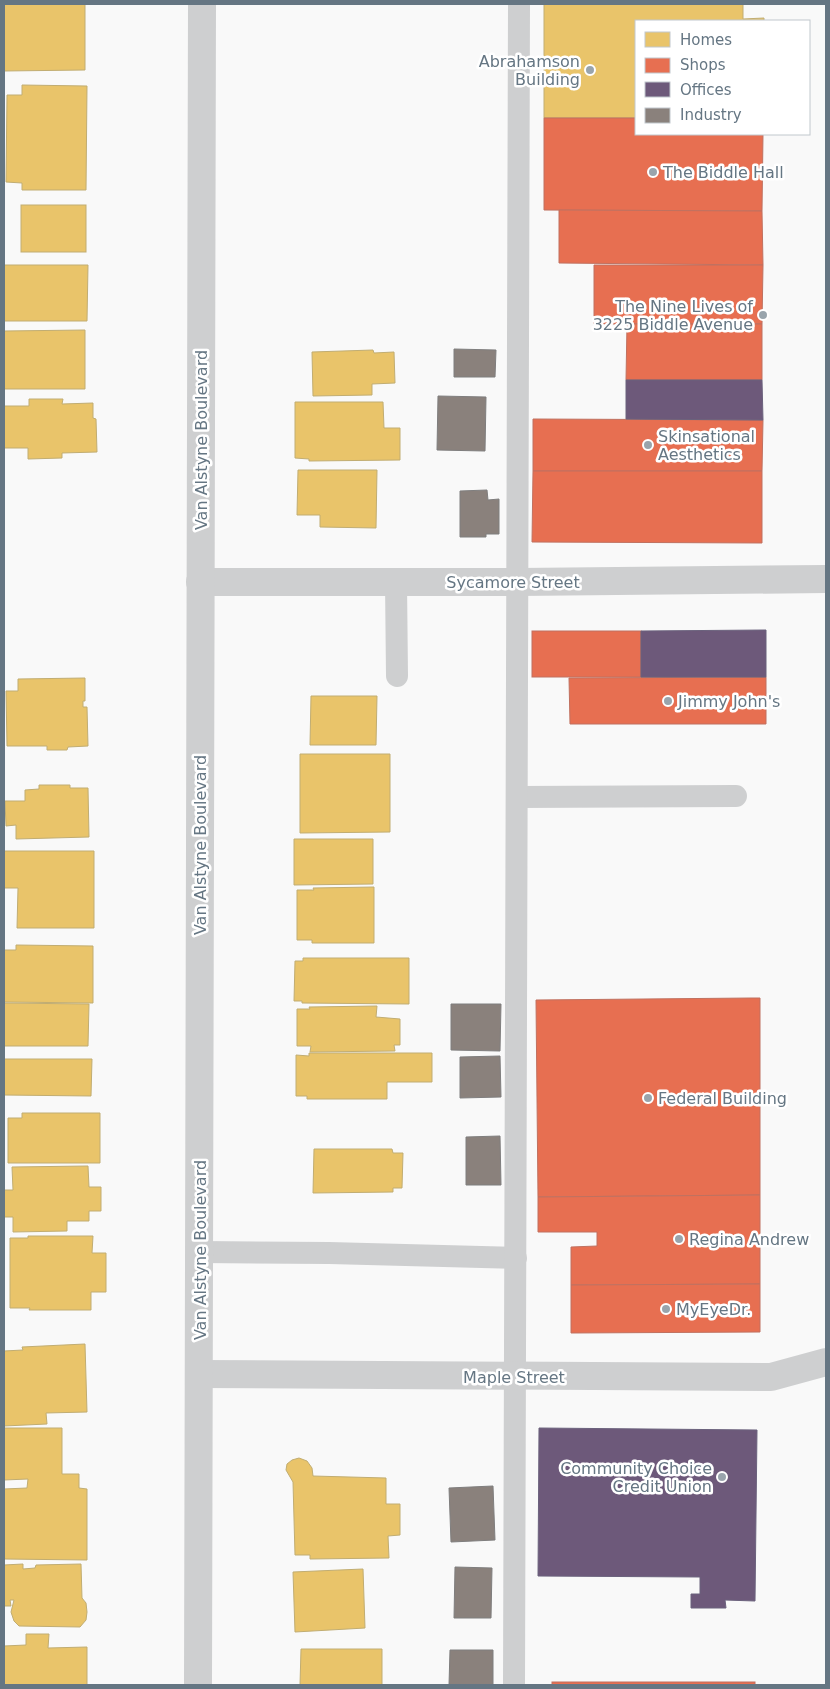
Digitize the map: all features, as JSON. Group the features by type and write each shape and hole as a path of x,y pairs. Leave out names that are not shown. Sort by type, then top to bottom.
{"street":[{"name":"Van Alstyne Boulevard","path":"198,1685 202,4"},
{"name":"Sycamore Street","path":"200,582 519,582 826,579"},
{"name":"Maple Street","path":"200,1374 771,1377 826,1362"}],"lane":[{"path":"514,1685 520,4"},
{"path":"396,582 396,676"},
{"path":"518,797 736,796"},
{"path":"200,1252 516,1258"}],"building: Homes":[{"path":"4,4 85,4 85,70 4,71"},
{"name":"Abrahamson Building","path":"544,4 743,4 743,19 764,18 764,20 635,20 635,118 544,118"},
{"path":"22,85 87,86 86,190 22,190 22,183 6,182 7,95 22,95"},
{"path":"21,205 86,205 86,252 21,252"},
{"path":"4,265 88,265 87,321 4,321"},
{"path":"85,330 85,389 4,389 4,331"},
{"path":"373,350 374,353 394,352 395,383 372,384 372,395 313,396 312,352"},
{"path":"29,399 63,399 62,404 93,403 93,418 96,419 97,452 62,453 62,458 28,459 28,448 4,448 4,406 29,406"},
{"path":"295,402 383,402 384,428 400,428 400,460 309,461 309,459 295,458"},
{"path":"298,470 377,470 376,528 320,527 320,515 297,515"},
{"path":"85,678 85,701 83,701 83,707 87,707 88,746 68,747 67,750 47,750 47,746 7,746 6,691 18,691 18,679"},
{"path":"311,696 377,696 376,745 310,745"},
{"path":"300,754 390,754 390,832 300,833"},
{"path":"39,785 70,785 70,788 88,788 89,837 16,839 16,825 6,826 5,801 25,801 25,790 39,789"},
{"path":"294,839 373,839 373,884 294,885"},
{"path":"4,851 94,851 94,928 17,928 18,888 4,888"},
{"path":"374,887 374,943 312,943 312,940 297,940 297,890"},
{"path":"16,945 93,946 93,1003 4,1002 4,950 16,950"},
{"path":"303,958 409,958 409,1004 302,1003 302,1001 294,1001 295,961 303,961"},
{"path":"4,1003 89,1004 88,1046 4,1046"},
{"path":"377,1006 376,1017 400,1019 400,1045 394,1045 395,1051 310,1052 311,1046 297,1046 297,1009 310,1009 309,1007"},
{"path":"309,1053 432,1053 432,1082 387,1082 387,1099 307,1099 307,1096 296,1096 296,1055 309,1056"},
{"path":"4,1059 92,1059 91,1096 4,1095"},
{"path":"22,1113 100,1113 100,1163 8,1163 8,1118 22,1118"},
{"path":"314,1149 392,1149 393,1153 403,1153 402,1188 393,1188 393,1192 313,1193"},
{"path":"88,1166 89,1187 101,1187 101,1211 89,1211 89,1221 67,1221 67,1231 13,1232 13,1217 4,1217 4,1190 13,1190 12,1167"},
{"path":"28,1236 93,1236 92,1253 106,1253 106,1292 91,1292 91,1310 29,1310 30,1308 10,1308 10,1238 28,1238"},
{"path":"85,1344 87,1412 46,1413 47,1424 4,1426 4,1351 23,1350 22,1347"},
{"path":"4,1428 62,1428 62,1474 79,1474 79,1488 87,1489 87,1560 4,1559 4,1489 27,1488 28,1479 4,1480"},
{"path":"299,1458 307,1461 312,1468 313,1476 386,1478 386,1504 400,1504 400,1535 388,1536 389,1558 310,1559 310,1555 295,1555 293,1482 286,1470 287,1464"},
{"path":"23,1564 23,1569 35,1568 36,1565 81,1564 82,1598 86,1603 87,1612 86,1620 80,1627 19,1626 14,1621 11,1612 14,1600 10,1600 11,1606 4,1606 4,1565"},
{"path":"363,1569 365,1628 295,1632 293,1572"},
{"path":"26,1634 49,1634 48,1648 87,1647 87,1685 4,1685 4,1646 26,1645"},
{"path":"301,1649 382,1649 382,1685 300,1685"}],"building: Shops":[{"name":"The Biddle Hall","path":"544,118 635,118 635,135 763,135 762,211 544,210"},
{"path":"559,210 762,211 763,265 559,263"},
{"path":"594,265 763,265 762,324 594,324"},
{"path":"627,324 762,324 762,380 626,380"},
{"name":"Skinsational Aesthetics","path":"533,419 763,420 762,471 533,471"},
{"path":"533,471 762,471 762,543 532,542"},
{"path":"532,631 641,631 641,677 532,677"},
{"name":"Jimmy John's","path":"766,677 766,724 570,724 569,678"},
{"name":"Federal Building","path":"760,998 760,1195 538,1197 536,1000"},
{"name":"Regina Andrew","path":"760,1195 760,1284 571,1285 571,1247 597,1246 597,1232 538,1232 538,1197"},
{"name":"MyEyeDr.","path":"760,1284 760,1332 571,1333 571,1285"},
{"path":"552,1682 755,1682 755,1685 552,1685"}],"building: Offices":[{"path":"626,380 762,380 763,420 626,419"},
{"path":"766,630 766,677 641,677 641,631"},
{"path":"539,1428 757,1430 755,1601 725,1600 726,1608 691,1608 691,1594 700,1594 700,1577 538,1576"}],"building: Industry":[{"path":"454,349 496,350 495,377 454,377"},
{"path":"438,396 486,397 485,451 437,450"},
{"path":"487,490 488,500 499,499 499,534 486,534 486,537 460,537 460,491"},
{"path":"451,1004 501,1004 500,1051 451,1050"},
{"path":"500,1056 501,1097 460,1098 460,1057"},
{"path":"500,1136 501,1185 466,1185 466,1137"},
{"path":"493,1486 495,1540 451,1542 449,1488"},
{"path":"455,1567 492,1568 491,1618 454,1618"},
{"path":"450,1650 493,1650 493,1685 449,1685"}],"place":[{"name":"Abrahamson Building","path":"590,70"},
{"name":"The Biddle Hall","path":"653,172"},
{"name":"The Nine Lives of 3225 Biddle Avenue","path":"763,315"},
{"name":"Skinsational Aesthetics","path":"648,445"},
{"name":"Jimmy John's","path":"668,701"},
{"name":"Federal Building","path":"648,1098"},
{"name":"Regina Andrew","path":"679,1239"},
{"name":"MyEyeDr.","path":"666,1309"},
{"name":"Community Choice Credit Union","path":"722,1477"}]}
